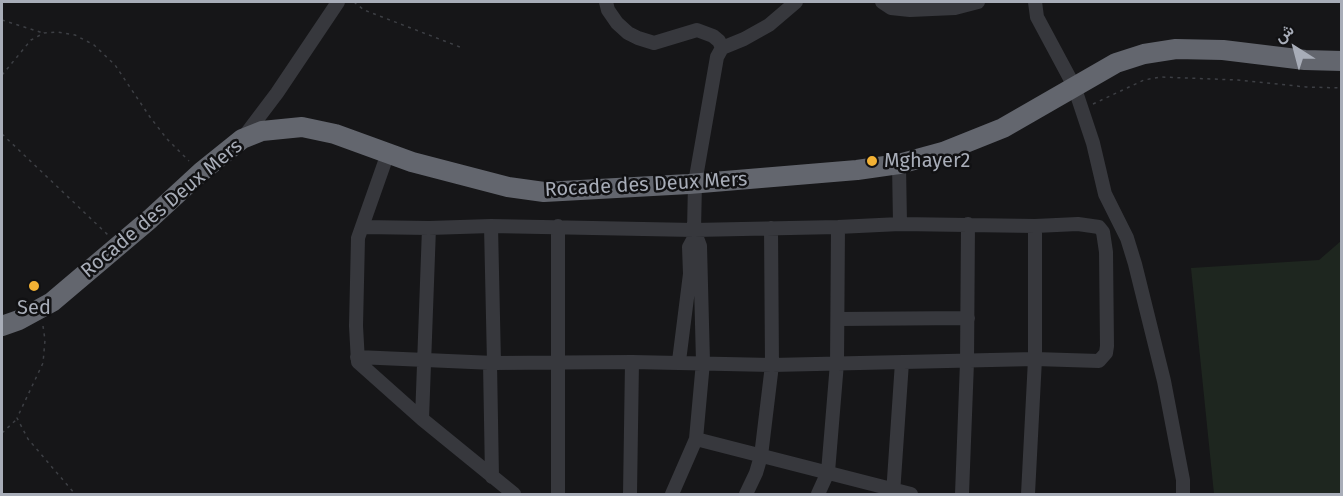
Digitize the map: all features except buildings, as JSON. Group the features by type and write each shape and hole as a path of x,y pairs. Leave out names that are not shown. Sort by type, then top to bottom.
{"highway":[{"name":"Rocade des Deux Mers","path":"2,326 52,302 201,172 242,139 262,131 302,127 335,134 412,162 494,185 544,192 695,183 846,171 899,164 943,152 1003,128 1116,63 1144,54 1176,49 1223,50 1305,60 1341,61"}],"street":[{"path":"242,139 277,93 338,2"},
{"path":"606,2 608,10 618,23 628,33 638,38 654,42 697,30 713,36 722,48"},
{"path":"679,362 690,274 689,247 694,233 695,183 717,57 722,48 769,25 796,2"},
{"path":"882,2 891,8 910,10 955,8 978,2"},
{"path":"1035,2 1037,17 1074,86 1093,143 1105,194 1127,238 1135,264 1164,381 1183,480 1183,495"},
{"path":"388,153 358,238 357,357 361,366 514,495"},
{"path":"899,164 900,224"},
{"path":"357,357 492,363 703,362 772,365 1099,361 1106,353 1107,345 1106,252 1103,232 1099,226 900,224 694,233 558,226 363,228"},
{"path":"962,495 968,318 968,224"},
{"path":"491,226 492,477"},
{"path":"558,226 558,495"},
{"path":"1028,495 1035,360 1035,226"},
{"path":"818,495 828,472 837,363 838,227"},
{"path":"422,419 429,228"},
{"path":"746,495 761,456 772,365 771,228"},
{"path":"672,495 696,439 703,362 700,246 694,233"},
{"path":"839,318 968,318"},
{"path":"630,495 632,362"},
{"path":"894,493 902,362"},
{"path":"696,439 828,472 894,493 911,495"}],"path":[{"path":"354,2 364,10 460,47"},
{"path":"2,20 44,33 57,32 75,35 94,45 115,65 167,139 201,172"},
{"path":"2,75 31,40 44,33"},
{"path":"1082,110 1144,80 1161,77 1341,88"},
{"path":"2,134 102,231 121,243"},
{"path":"2,434 17,418 43,363 45,340 43,325 36,311"},
{"path":"17,418 28,439 75,495"}],"shaded area":[{"path":"1341,241 1341,494 1214,494 1191,268 1319,260"}],"place":[{"name":"Mghayer2","path":"872,161"},
{"name":"Sed","path":"34,286"}]}
